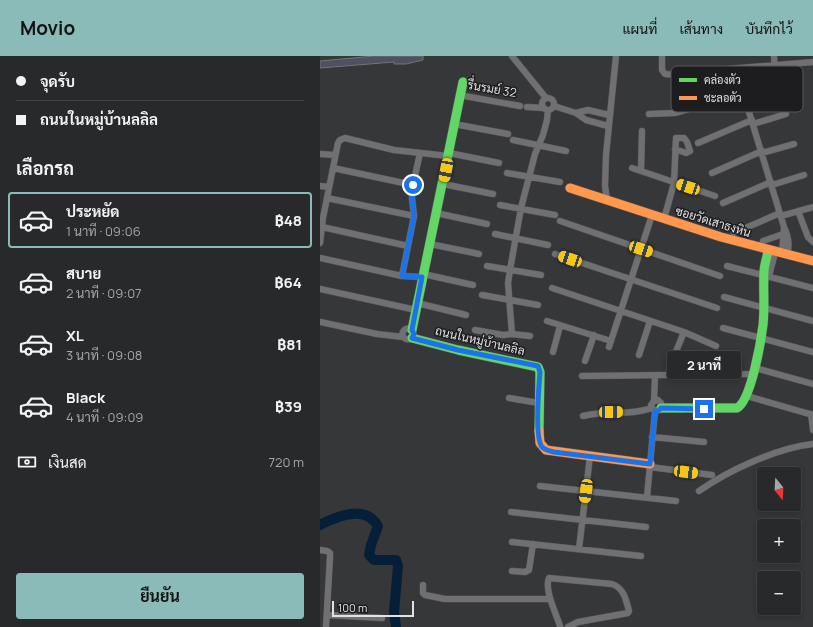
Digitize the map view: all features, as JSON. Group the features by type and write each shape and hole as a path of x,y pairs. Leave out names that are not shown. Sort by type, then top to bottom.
{"street":[{"path":"512,56 546,98 548,97 553,99 555,104 554,106"},
{"path":"607,200 605,186 608,126 616,56"},
{"path":"662,56 662,70 665,74 671,74"},
{"path":"774,56 774,64"},
{"path":"756,66 813,62"},
{"path":"320,322 377,334 409,335 417,307 443,184 462,82"},
{"name":"รื่นรมย์ 32","path":"459,95 520,106"},
{"path":"512,334 508,283 521,208 535,154 547,120 546,109 542,104 546,98"},
{"path":"527,107 546,109 554,106 576,113 586,120 608,126"},
{"path":"576,113 588,110 609,115"},
{"path":"649,114 682,112"},
{"path":"583,416 597,413 641,412 656,409 737,408 741,406 747,396 761,338 765,278 778,253 789,241 749,112"},
{"path":"698,143 753,122 786,114"},
{"path":"454,124 508,134"},
{"path":"641,171 642,131"},
{"path":"320,243 322,218 335,155 338,143 344,138 394,150 449,154 499,163"},
{"path":"513,140 566,151"},
{"path":"712,173 762,152 794,144"},
{"path":"664,220 674,183 675,149"},
{"path":"402,276 414,216 412,198 413,185 420,153"},
{"path":"320,154 335,155"},
{"path":"333,168 413,185"},
{"path":"632,168 715,196"},
{"path":"507,172 560,182"},
{"path":"723,203 771,184 804,175"},
{"path":"443,184 493,194"},
{"path":"320,186 329,187"},
{"name":"ซอยวัดเสาธงหิน","path":"570,188 721,238 813,261"},
{"path":"327,198 414,216"},
{"path":"500,205 555,214"},
{"path":"734,233 781,215 813,207"},
{"path":"798,211 808,237 813,242"},
{"path":"436,213 487,224"},
{"path":"547,321 594,335 610,344 652,215"},
{"path":"560,221 720,276"},
{"path":"322,227 408,246"},
{"path":"763,241 785,231"},
{"path":"495,234 548,245"},
{"path":"430,244 479,254"},
{"path":"555,254 717,308"},
{"path":"320,258 402,276 423,276 473,285"},
{"path":"487,266 542,275"},
{"path":"727,266 765,278 813,288"},
{"path":"552,288 684,332 716,346"},
{"path":"320,289 466,315"},
{"path":"482,295 538,305"},
{"path":"724,297 813,321"},
{"path":"639,355 650,321"},
{"path":"553,352 560,326"},
{"path":"723,328 813,352"},
{"path":"475,330 503,335 512,334 530,336"},
{"path":"675,354 684,332"},
{"name":"ถนนในหมู่บ้านลลิล","path":"409,335 458,350 538,366 540,372 538,426 540,443 544,448 554,452 650,465"},
{"path":"585,361 594,335"},
{"path":"582,376 654,376 754,371 813,384"},
{"path":"647,497 656,409 652,402 654,401 654,376"},
{"path":"747,396 812,415 813,430"},
{"path":"509,398 539,403"},
{"path":"654,401 660,401 662,405 656,409"},
{"path":"652,437 704,442"},
{"path":"699,491 713,481 772,453 813,444"},
{"path":"579,549 590,456"},
{"path":"650,465 712,474"},
{"path":"540,486 676,501"},
{"path":"511,512 646,527"},
{"path":"512,542 641,556"},
{"path":"512,571 526,572 529,570 533,544"},
{"path":"320,550 327,551 330,554 326,627"},
{"path":"560,627 550,599 547,585 548,579 551,577 612,584 624,593 629,611 628,613 578,622 568,627"},
{"path":"424,585 423,593 428,597 445,599 550,599"},
{"path":"327,615 382,618"}],"building":[{"path":"374,56 423,56 423,60 406,64 394,64 394,62 320,68 320,61"}],"waterway":[{"path":"320,525 334,518 350,514 358,514 366,515 378,526 369,555 374,560 396,560 398,566 394,612 396,627"}],"traffic: fast":[{"path":"412,330 463,82"},
{"path":"661,408 737,408 742,403 751,383 760,344 764,318 764,269 768,251"},
{"path":"412,338 458,350 538,367 540,372 539,431"}],"traffic: slow":[{"path":"570,188 721,237 813,261"},
{"path":"539,431 540,443 546,450 650,464"}],"route":[{"path":"413,185 412,207 414,216 402,276 422,277 412,330 414,334 412,338 458,350 538,366 540,372 538,426 540,443 546,450 650,464 655,411 658,411 661,408 704,409"}]}
